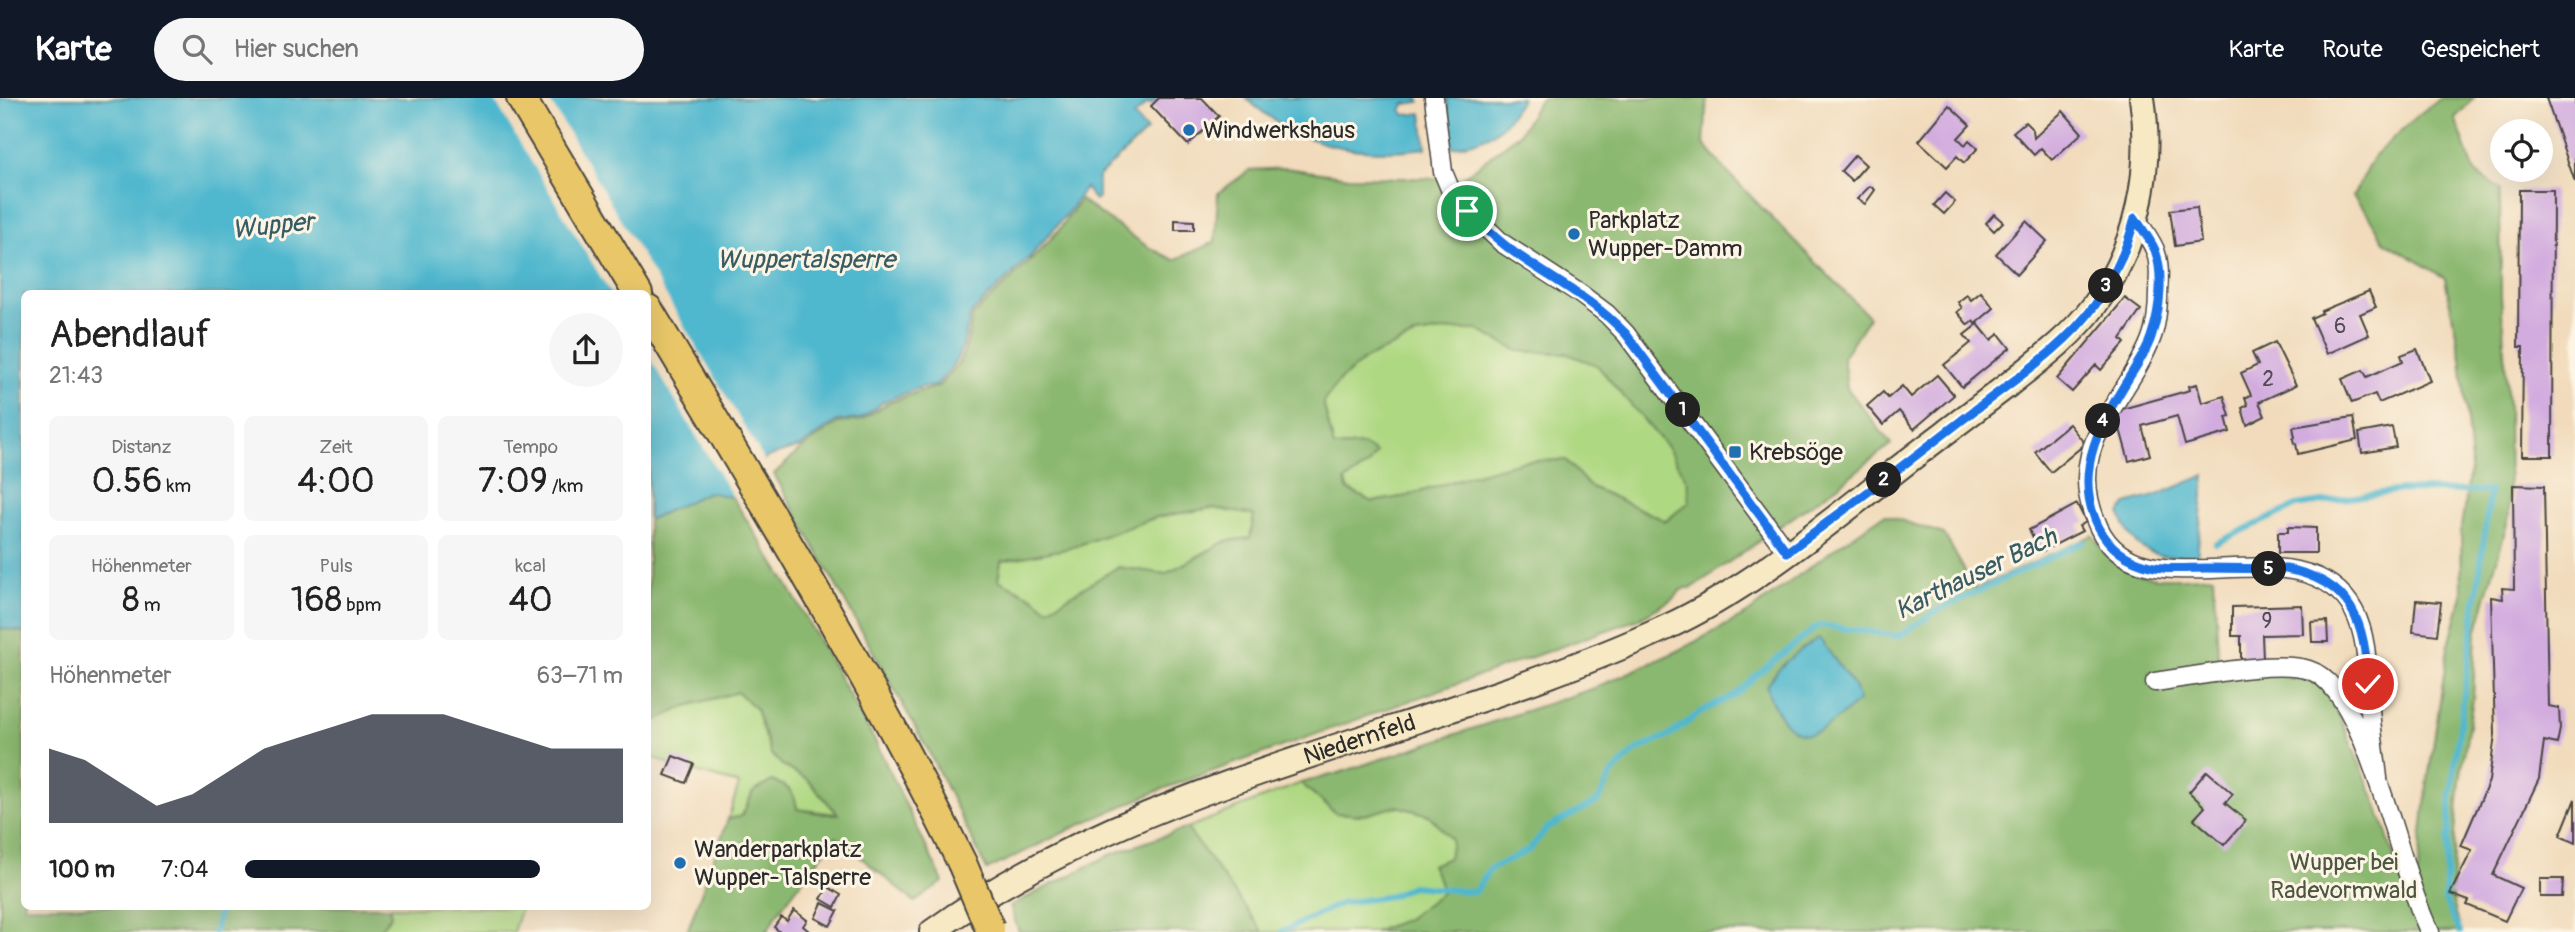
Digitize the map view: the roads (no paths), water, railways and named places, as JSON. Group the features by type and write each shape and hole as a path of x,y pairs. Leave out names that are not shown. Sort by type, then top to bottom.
{"main road":[{"path":"521,98 636,290"},
{"path":"651,314 875,693 962,863 991,930"}],"street":[{"path":"1434,98 1443,172 1453,196 1502,243 1579,293 1607,314 1626,334 1787,552"},
{"name":"Niedernfeld","path":"932,932 1040,863 1091,839 1282,765 1590,660 1692,614 1787,552 1987,401 2062,341 2086,315 2100,296 2125,250 2135,218 2145,160 2142,98"},
{"path":"2135,218 2156,255 2157,316 2147,347 2104,418 2094,441 2088,464 2087,486 2096,521 2114,550 2145,565 2286,569 2315,576 2339,592 2355,612 2363,640 2378,778"},
{"path":"2155,682 2276,667 2310,670 2327,679 2351,715 2378,778 2408,878 2430,932"}],"water":[{"name":"Wuppertalsperre","path":"0,98 1158,98 1134,116 1147,131 1098,177 1098,198 1095,200 1085,188 1029,258 971,313 956,361 936,386 921,387 885,401 860,419 837,421 800,447 767,457 732,497 708,492 651,519 651,290 21,290 21,632 0,628"},
{"path":"1246,98 1419,98 1420,102 1405,104 1401,110 1405,115 1422,113 1426,148 1376,151 1330,145 1287,128"},
{"path":"1447,98 1522,98 1508,119 1494,133 1477,141 1452,147"},
{"path":"2205,475 2197,557 2158,555 2148,552 2132,539 2120,514 2126,504 2155,496"},
{"path":"1819,638 1854,686 1859,701 1822,729 1803,734 1793,730 1781,717 1771,700 1767,686 1777,671 1790,659"}],"waterway":[{"name":"Karthauser Bach","path":"2216,543 2296,506 2401,490 2490,491 2451,794 2445,901 2460,932"},
{"name":"Karthauser Bach","path":"1281,932 1342,903 1391,896 1412,886 1475,892 1490,869 1529,850 1547,828 1598,801 1611,775 1635,751 1670,735 1704,710 1735,695 1819,625 1899,636 1938,610 2083,542"},
{"path":"214,932 220,910"}],"place":[{"name":"Windwerkshaus","path":"1189,130"},
{"name":"Parkplatz Wupper-Damm","path":"1574,234"},
{"name":"Krebsöge","path":"1735,452"},
{"name":"Wanderparkplatz Wupper-Talsperre","path":"680,863"}],"water label":[{"name":"Wupper","path":"273,226"}],"park label":[{"name":"Wupper bei Radevormwald","path":"2344,876"}]}
